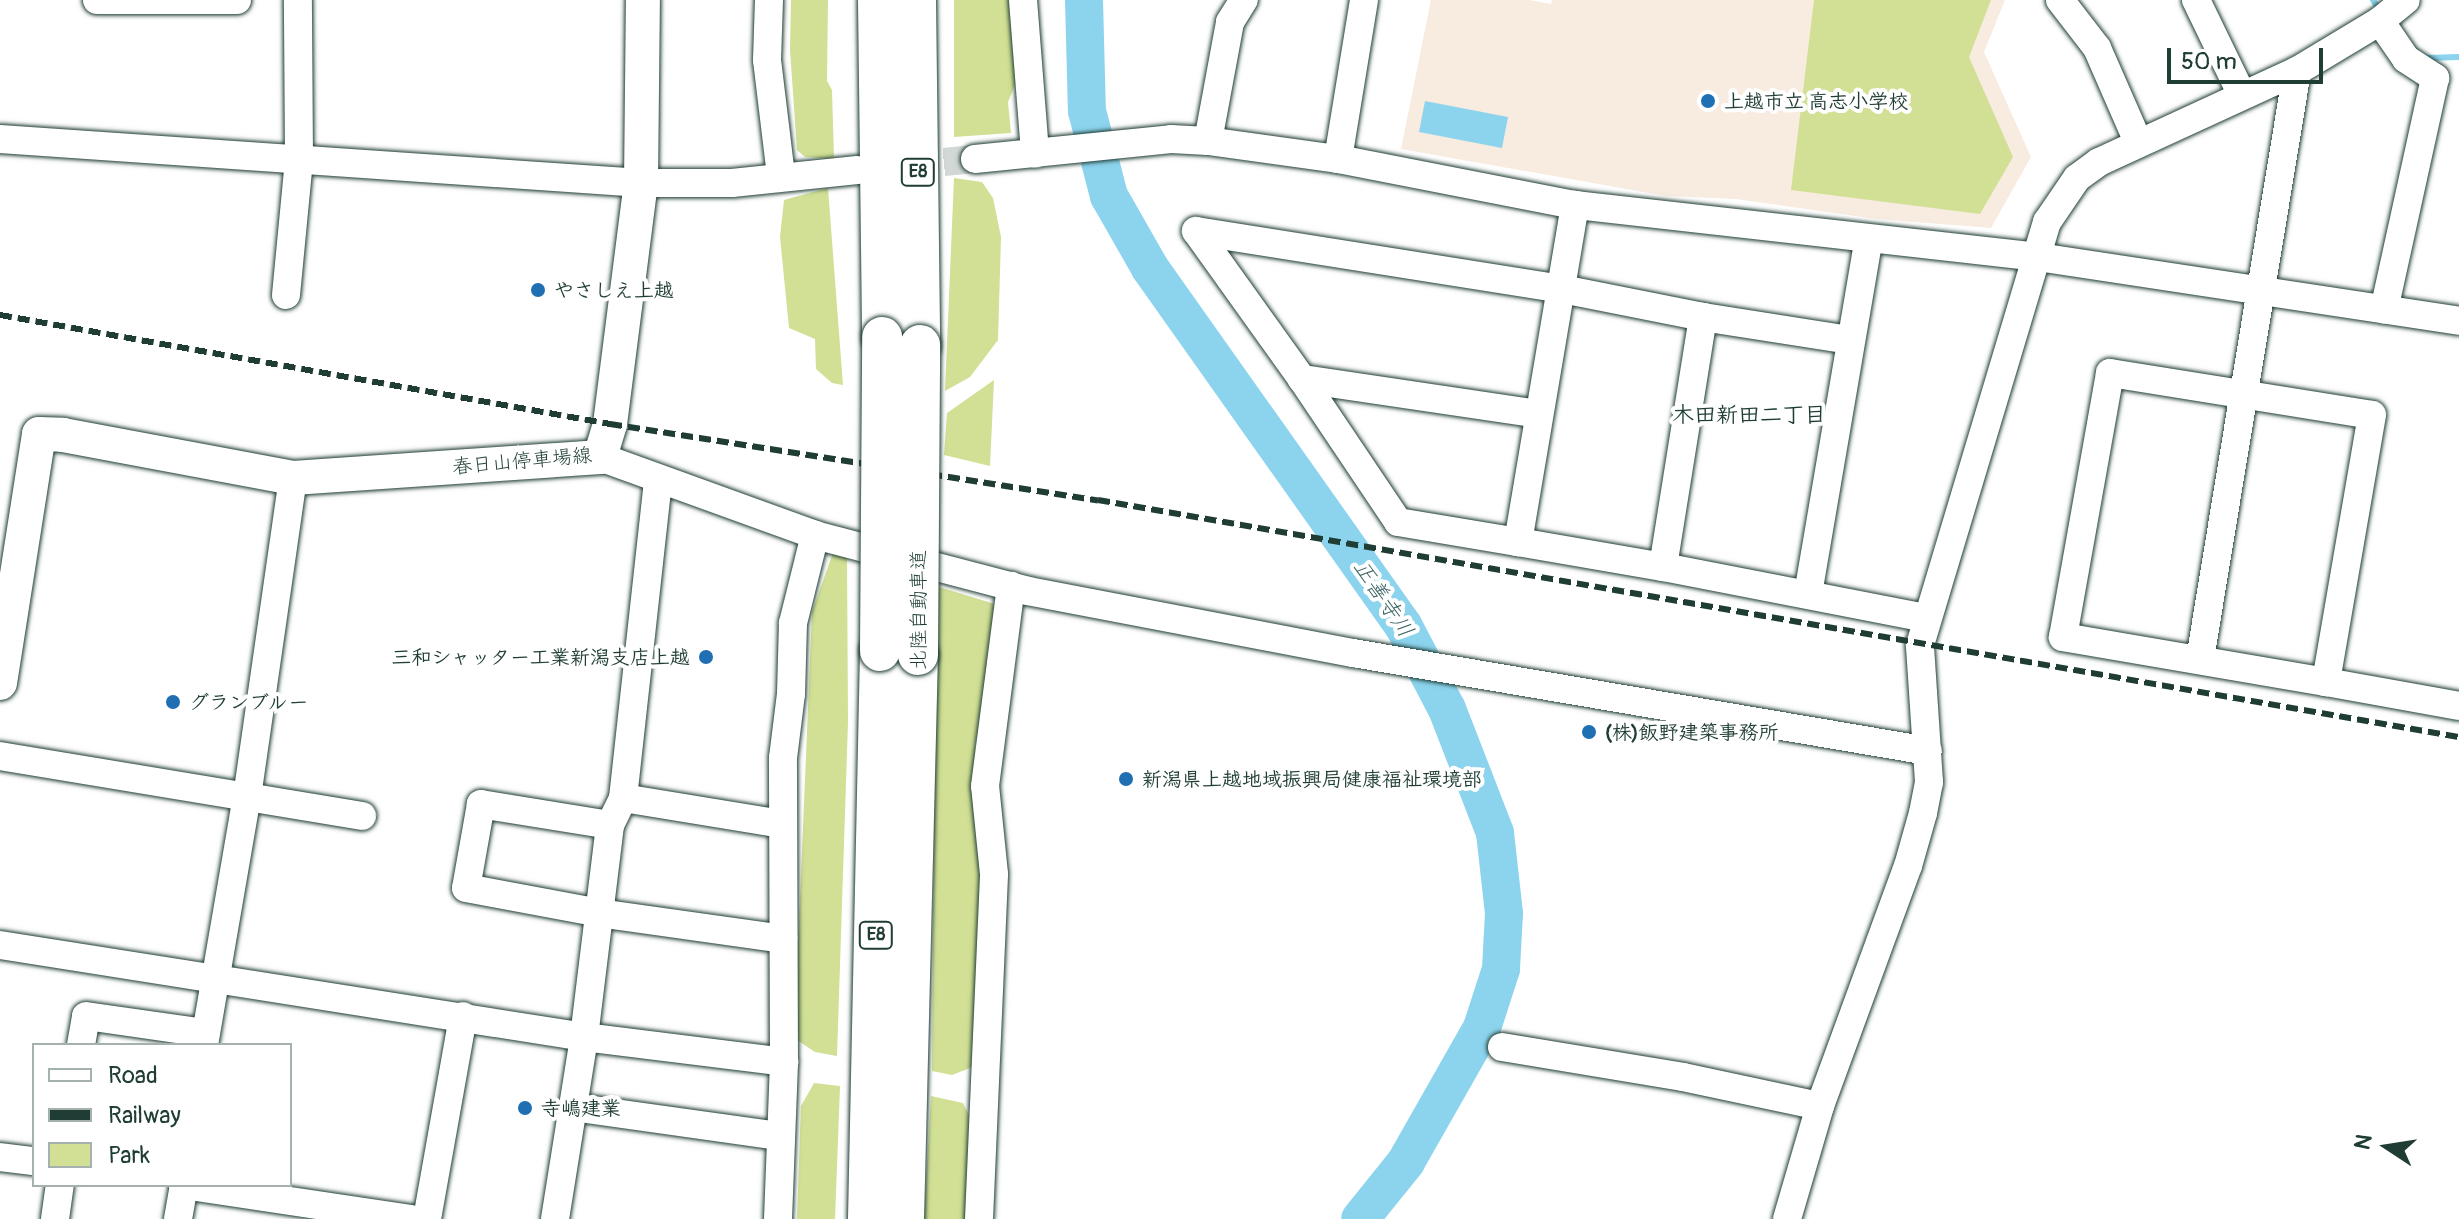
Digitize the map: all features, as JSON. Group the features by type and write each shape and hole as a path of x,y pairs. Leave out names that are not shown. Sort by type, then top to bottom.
{"highway":[{"name":"北陸自動車道","path":"878,0 901,341"},
{"name":"北陸自動車道","path":"904,1219 899,653 901,341 916,0"},
{"name":"北陸自動車道","path":"868,1219 899,653"}],"main road":[{"name":"春日山停車場線","path":"1,665 39,434 63,435 293,478 600,457 610,424 641,183 643,0"}],"street":[{"path":"97,0 237,0"},
{"path":"286,295 299,159 298,0"},
{"path":"769,0 767,60 781,176"},
{"path":"1023,0 1035,154"},
{"path":"1208,141 1230,22 1244,0"},
{"path":"1338,159 1364,0"},
{"path":"2060,0 2097,48 2138,142"},
{"path":"2196,0 2242,95"},
{"path":"1787,1219 1820,1106 1908,866 1929,782 1920,645 2047,222 2077,178 2138,142 2297,71 2392,11 2406,59 2447,76 2384,309"},
{"path":"2200,659 2297,71"},
{"path":"0,139 641,183 732,183 857,170"},
{"path":"975,159 1171,139 1208,141 1338,159 1575,205 2038,257 2459,321"},
{"path":"1518,542 1575,205"},
{"path":"1850,340 1703,317 1562,289 1196,231 1302,379 1398,522 1663,567 1926,618"},
{"path":"1808,594 1869,239"},
{"path":"1663,567 1703,317"},
{"path":"2326,682 2372,415 2110,373 2063,637 2459,706"},
{"path":"1302,379 1539,414"},
{"path":"600,457 815,535 1011,586 1353,653 1928,751"},
{"path":"81,1043 86,1016 205,1039 247,797 293,478"},
{"path":"555,1219 584,1037 610,825 623,798 658,480"},
{"path":"778,1219 778,1136 784,1062 782,824 793,623 815,535"},
{"path":"979,1219 994,874 985,786 1011,586"},
{"path":"0,756 362,816"},
{"path":"623,798 782,824"},
{"path":"610,825 481,804 466,888 599,913 783,939"},
{"path":"0,945 584,1037 784,1062"},
{"path":"427,1219 463,1016"},
{"path":"1502,1047 1683,1077 1820,1106"},
{"path":"572,1107 778,1136"},
{"path":"0,1157 32,1161"},
{"path":"55,1219 60,1187"},
{"path":"178,1219 184,1187"},
{"path":"197,1187 411,1219"}],"shaded area":[{"name":"上越市立 高志小学校","path":"1431,0 1529,0 1551,4 1552,0 2005,0 1984,52 2031,157 1991,228 1877,219 1736,199 1666,196 1401,149"}],"green space":[{"path":"791,0 828,0 827,81 832,90 834,159 805,157 797,150 790,50"},
{"path":"954,0 1011,0 1019,75 1008,102 1011,133 954,137"},
{"path":"1814,0 1991,0 1969,57 2013,157 1980,214 1791,190"},
{"path":"954,178 982,182 993,198 1001,237 998,340 970,377 945,391"},
{"path":"828,188 843,385 832,383 816,369 815,339 789,328 780,237 784,200"},
{"path":"994,380 990,466 944,455 947,413"},
{"path":"835,547 847,556 848,722 837,1056 815,1052 797,1040 795,1020 812,612"},
{"path":"936,586 998,605 993,652 975,746 973,810 983,897 978,1060 970,1068 952,1075 932,1071"},
{"path":"814,1083 840,1086 835,1219 797,1219 801,1106"},
{"path":"931,1096 963,1103 974,1125 969,1219 924,1219"}],"water":[{"path":"1425,101 1508,117 1502,148 1419,132"}],"waterway":[{"name":"正善寺川","path":"1084,0 1087,111 1109,196 1150,268 1403,625 1447,709 1495,833 1504,913 1501,969 1482,1028 1406,1162 1360,1219"},
{"path":"2373,0 2381,12"},
{"path":"2427,58 2459,57"}],"tunnel":[{"path":"902,166 975,159"}],"railway":[{"path":"0,315 610,424 1098,500 2459,737"}],"place":[{"name":"上越市立 高志小学校","path":"1708,101"},
{"name":"やさしえ上越","path":"538,290"},
{"name":"三和シャッター工業新潟支店上越","path":"706,657"},
{"name":"グランブルー","path":"173,702"},
{"name":"(株)飯野建築事務所","path":"1589,732"},
{"name":"新潟県上越地域振興局健康福祉環境部","path":"1126,779"},
{"name":"寺嶋建業","path":"525,1108"}],"district":[{"name":"木田新田二丁目","path":"1749,416"}]}
